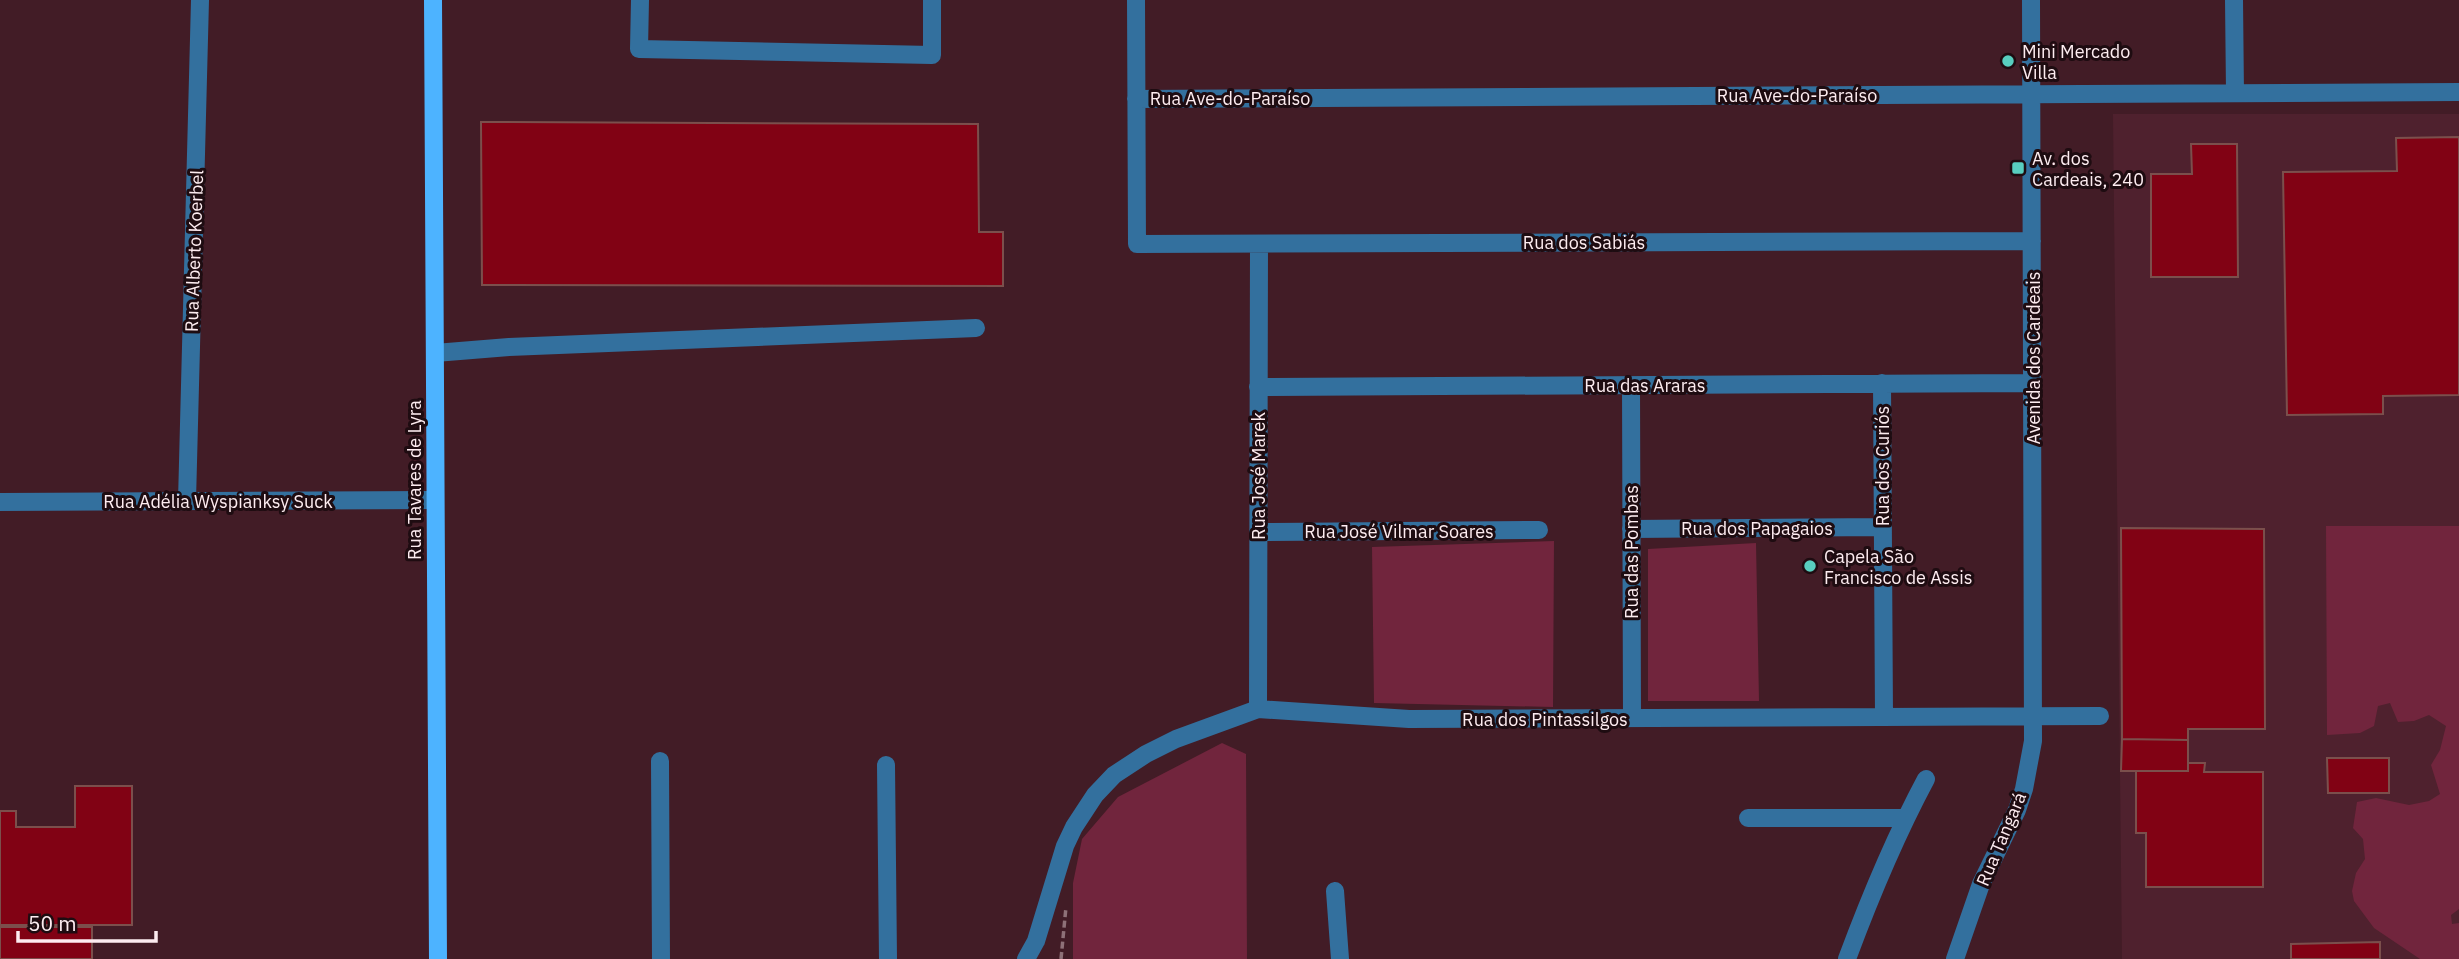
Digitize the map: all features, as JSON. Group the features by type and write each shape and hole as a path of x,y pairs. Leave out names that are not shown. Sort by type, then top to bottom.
{"main road":[{"name":"Rua Tavares de Lyra","path":"433,0 438,959"}],"street":[{"name":"Rua Alberto Koerbel","path":"187,501 201,0"},
{"path":"640,0 639,49 932,55 932,0"},
{"path":"1136,0 1136,99"},
{"name":"Avenida dos Cardeais","path":"2031,0 2034,717"},
{"path":"2234,0 2235,93"},
{"name":"Rua Ave-do-Paraíso","path":"1136,99 2459,92"},
{"name":"Rua dos Sabiás","path":"1136,99 1137,244 2032,241"},
{"name":"Rua José Marek","path":"1258,709 1259,244"},
{"path":"435,353 509,347 976,328"},
{"name":"Rua dos Curiós","path":"1882,383 1884,717"},
{"name":"Rua das Araras","path":"1258,387 2033,383"},
{"name":"Rua das Pombas","path":"1631,385 1632,719"},
{"name":"Rua Adélia Wyspianksy Suck","path":"0,502 435,500"},
{"name":"Rua dos Papagaios","path":"1631,529 1883,527"},
{"name":"Rua José Vilmar Soares","path":"1258,532 1539,530"},
{"name":"Rua dos Pintassilgos","path":"1026,959 1036,941 1065,846 1095,795 1114,775 1146,754 1177,739 1258,709 1409,719 2101,716"},
{"name":"Rua Tangará","path":"1955,959 1981,884 2008,830 2024,789 2033,741 2034,717"},
{"path":"660,761 661,959"},
{"path":"886,765 888,959"},
{"path":"1847,959 1905,818 1926,779"},
{"path":"1748,818 1905,818"},
{"path":"1335,891 1340,959"}],"shaded area":[{"path":"2113,114 2459,114 2459,959 2122,959"},
{"path":"2326,526 2459,526 2459,909 2451,915 2452,924 2459,923 2459,959 2420,959 2374,928 2354,901 2352,891 2356,873 2365,859 2363,839 2353,828 2357,802 2376,798 2409,805 2429,801 2440,794 2431,765 2440,750 2446,726 2429,715 2414,721 2398,722 2390,703 2378,706 2374,726 2360,733 2327,735"},
{"path":"1554,541 1553,707 1374,703 1372,547"},
{"path":"1756,543 1759,701 1648,701 1648,549"},
{"path":"1222,743 1246,754 1247,959 1073,959 1073,883 1082,839 1118,797"}],"building":[{"path":"481,122 978,124 979,232 1003,232 1003,286 482,285"},
{"path":"2459,137 2459,395 2383,396 2383,414 2287,415 2283,172 2397,171 2396,138"},
{"path":"2191,144 2237,144 2238,277 2151,277 2151,174 2192,174"},
{"path":"2121,528 2264,529 2265,729 2188,729 2188,740 2122,739"},
{"path":"2122,739 2188,740 2188,771 2121,771"},
{"path":"2327,758 2389,758 2389,793 2328,793"},
{"path":"2188,763 2205,763 2204,772 2263,772 2263,887 2146,887 2146,833 2136,833 2136,771 2188,771"},
{"path":"75,786 132,786 132,925 0,925 0,811 16,811 16,827 75,827"},
{"path":"0,927 92,927 92,959 0,959"},
{"path":"2380,942 2380,959 2291,959 2291,944"}],"place":[{"name":"Mini Mercado Villa","path":"2008,61"},
{"name":"Av. dos Cardeais, 240","path":"2018,168"},
{"name":"Capela São Francisco de Assis","path":"1810,566"}]}
